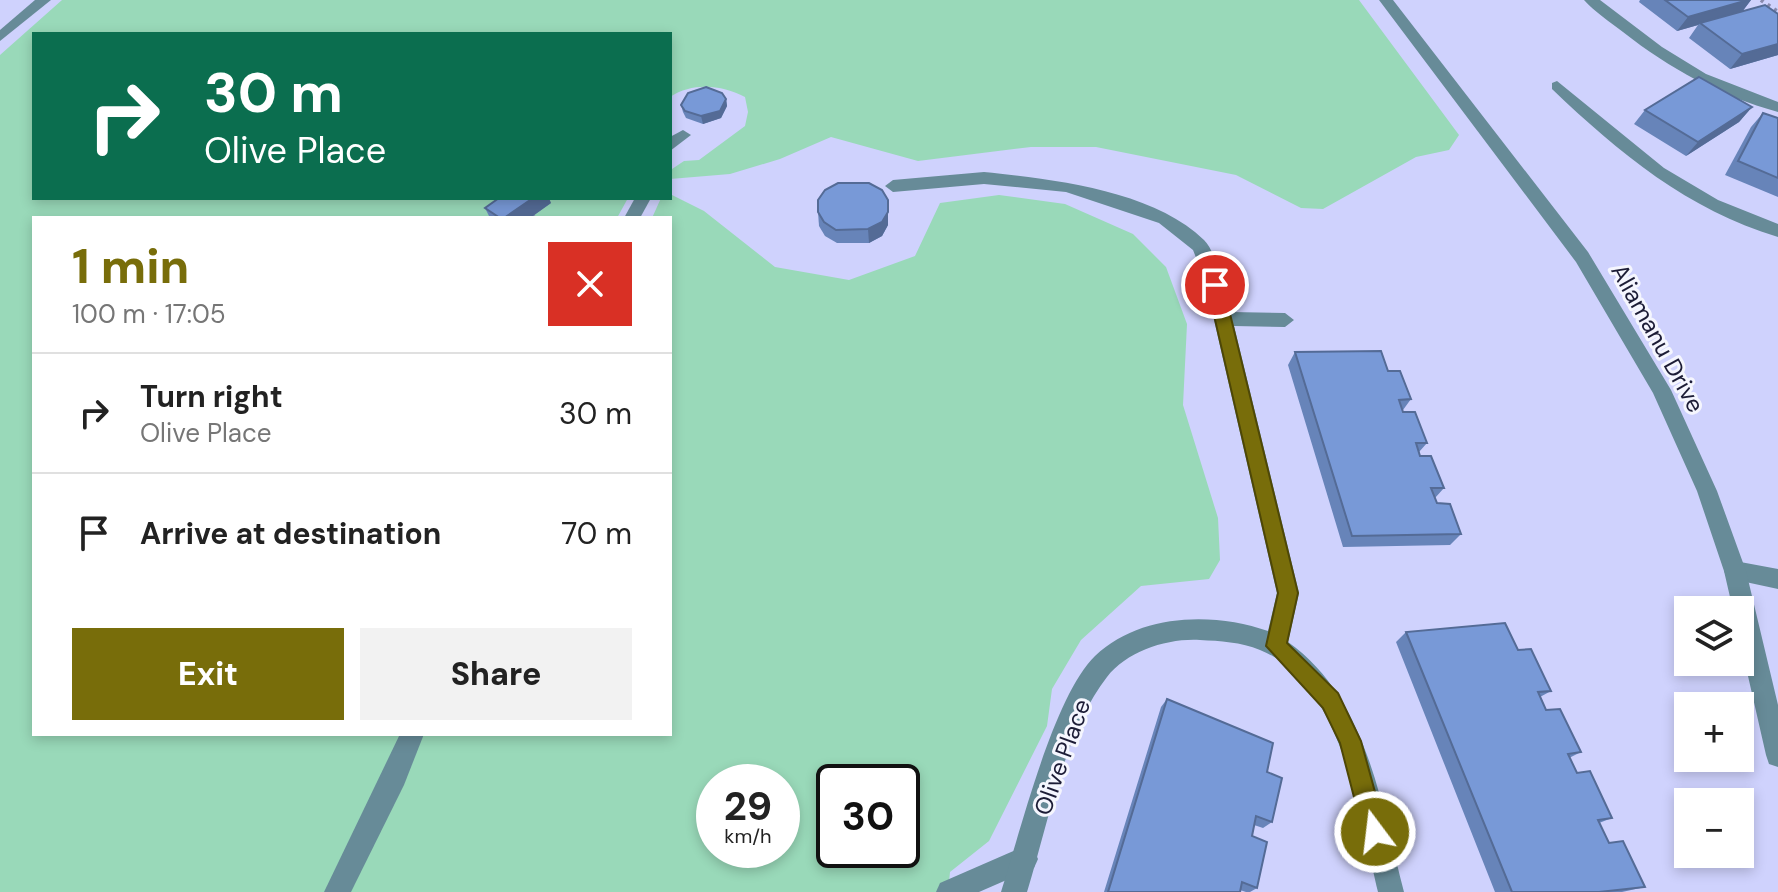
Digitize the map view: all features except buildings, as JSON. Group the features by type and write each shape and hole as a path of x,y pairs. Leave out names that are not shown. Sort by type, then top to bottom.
{"street":[{"path":"0,37 44,0"},
{"name":"Aliamanu Drive","path":"1386,0 1535,192 1630,333 1707,491 1735,571 1778,755"},
{"path":"1591,0 1691,75 1722,89 1778,107"},
{"path":"1557,86 1626,152 1664,179 1720,210 1778,231"},
{"path":"893,186 984,178 1067,186 1165,219 1200,246 1215,285 1288,593 1276,646"},
{"path":"1223,319 1285,320"},
{"path":"1735,571 1778,579"},
{"name":"Olive Place","path":"1014,892 1073,715 1098,668 1135,643 1183,629 1225,631 1276,646 1331,700 1350,741 1391,892"},
{"path":"337,892 411,736"},
{"path":"949,892 1025,859"}],"path":[{"path":"1761,0 1778,12"}],"green space":[{"path":"62,0 1359,0 1459,135 1449,150 1416,157 1323,209 1301,208 1236,175 1096,147 1031,147 918,161 831,137 780,159 730,174 672,179 672,169 684,161 699,160 745,126 748,112 745,97 727,90 698,87 672,96 672,32 32,32 32,200 627,200 618,216 32,216 32,736 672,736 672,216 653,216 660,200 672,200 672,195 704,211 775,267 849,280 915,256 940,203 999,195 1065,204 1133,234 1166,267 1187,324 1183,405 1218,518 1220,560 1209,579 1141,586 1081,640 1052,689 1047,726 989,841 950,872 948,892 0,892 0,55"}],"route":[{"path":"1215,285 1288,593 1276,646 1305,670 1331,700 1350,741 1375,832"}]}
